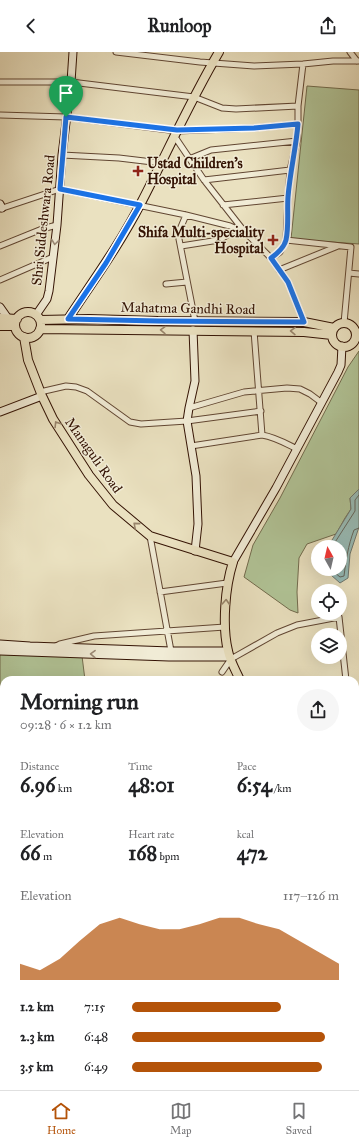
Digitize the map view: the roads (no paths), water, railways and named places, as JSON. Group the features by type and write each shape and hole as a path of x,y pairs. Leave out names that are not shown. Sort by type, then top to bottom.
{"main road":[{"path":"68,319 106,263 140,205 194,97 219,52"},
{"path":"26,312 33,313 39,321 34,336 29,338 24,337 17,331 16,322 19,316 26,312"},
{"path":"4,318 16,322"},
{"name":"Mahatma Gandhi Road","path":"39,321 68,319 304,322 333,331"},
{"name":"Mahatma Gandhi Road","path":"39,321 193,330 304,332 333,331"},
{"path":"0,326 16,322"},
{"path":"340,324 351,324 358,334 353,342 346,346 342,346 335,342 333,331 340,324"},
{"name":"Managuli Road","path":"24,337 28,360 41,394 53,419 89,474 113,505 150,536 232,562"},
{"path":"232,562 227,583 225,627 230,656 238,676"}],"street":[{"name":"Shri Siddeshwara Road","path":"39,321 47,300 53,257 73,52"},
{"path":"116,52 156,54 200,62 254,66 358,61"},
{"path":"350,52 358,61"},
{"path":"271,258 280,252 286,240 290,170 297,141 298,106 303,64"},
{"path":"0,82 71,82 194,97 222,108 236,109 298,106"},
{"path":"0,115 66,117 176,134 298,124"},
{"path":"176,134 189,159 204,180 246,233 271,258 288,282 304,322"},
{"path":"189,159 211,150 297,141"},
{"path":"62,155 119,158 161,163"},
{"path":"204,180 290,170"},
{"path":"1,207 60,189 186,215 234,228 246,233"},
{"path":"223,205 288,198"},
{"path":"186,215 178,234 195,321"},
{"path":"0,246 42,229 57,225"},
{"path":"180,246 219,240 226,236 234,228"},
{"path":"286,240 351,247 349,273 351,324"},
{"path":"279,270 339,246"},
{"path":"0,280 53,257"},
{"path":"349,273 359,274"},
{"path":"166,284 187,282"},
{"path":"0,308 4,318"},
{"path":"193,330 195,381 188,408 187,421 196,476 198,518 196,551"},
{"path":"254,331 260,390 262,435"},
{"path":"232,562 276,488 322,403 341,365 342,346"},
{"path":"0,412 41,394 66,386 76,387 87,391 135,424 187,421 260,412"},
{"path":"188,408 221,398 260,390 287,388 300,389 322,403"},
{"path":"191,446 262,435 279,440 297,449"},
{"path":"150,536 171,651"},
{"path":"160,592 227,583"},
{"path":"0,644 52,650 169,657 230,656 288,628 339,617 346,676"},
{"path":"52,650 60,644 88,637 225,627"},
{"path":"0,650 171,651 230,656"},
{"path":"222,672 230,656"}],"water":[{"path":"359,489 359,527 350,554 348,578 340,583 332,576 347,576 347,540 332,540 351,509 350,498"}],"place":[{"name":"Ustad Children's Hospital","path":"138,171"},
{"name":"Shifa Multi-speciality Hospital","path":"273,240"}]}
